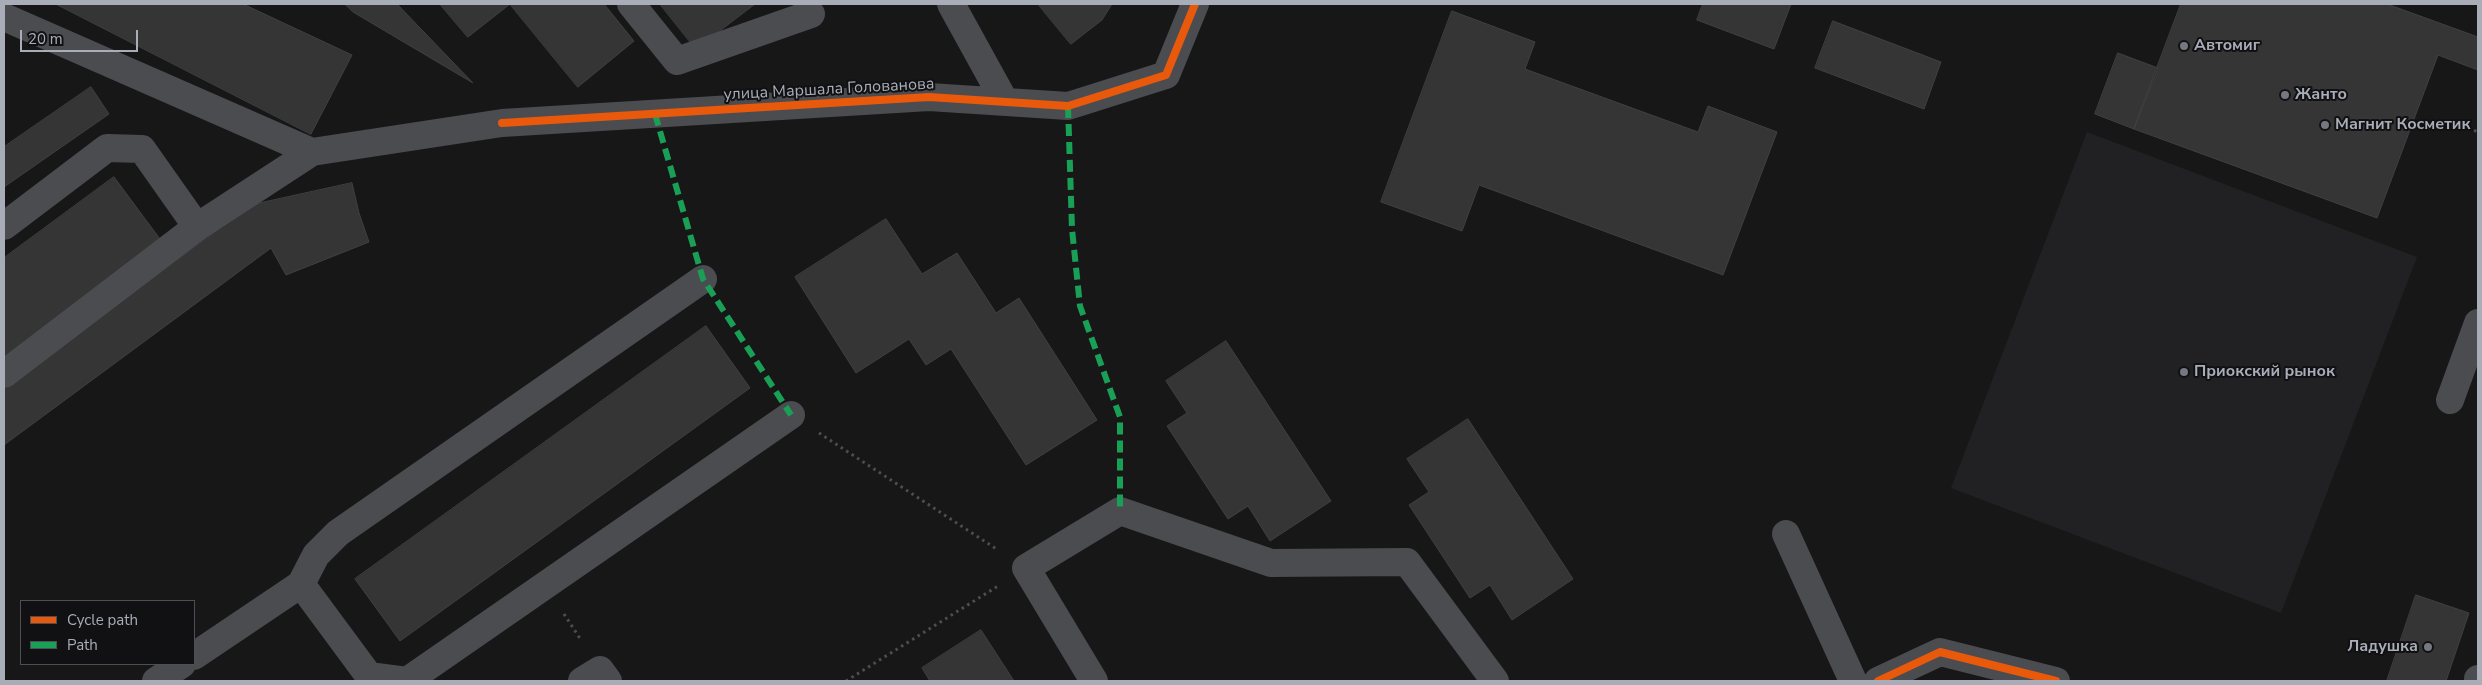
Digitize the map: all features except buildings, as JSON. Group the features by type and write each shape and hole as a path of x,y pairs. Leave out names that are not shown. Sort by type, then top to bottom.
{"street":[{"path":"631,4 677,61 812,7"},
{"path":"951,4 1005,102"},
{"name":"улица Маршала Голованова","path":"312,152 502,124 929,97 1068,106 1166,75 1195,4"},
{"path":"4,17 312,152"},
{"path":"4,226 107,148 142,149 197,227"},
{"path":"4,374 197,227 312,152"},
{"path":"195,655 301,584 316,555 338,533 702,279"},
{"path":"2450,400 2478,323"},
{"path":"301,584 366,679 407,681 791,415"},
{"path":"1094,681 1026,568 1120,511 1271,563 1407,562 1495,681"},
{"path":"1786,534 1853,681"},
{"path":"1878,681 1940,652 2056,681"},
{"path":"156,681 180,665"}],"path":[{"path":"2456,123 2478,132"},
{"path":"791,415 1026,568 846,681"},
{"path":"546,586 597,678"}],"shaded area":[{"name":"Приокский рынок","path":"2087,132 2417,257 2281,613 1951,488"}],"marked path":[{"path":"1068,106 1072,229 1080,306 1120,417 1120,511"},
{"path":"655,114 703,279 791,415"}],"cycle path":[{"path":"502,123 929,97 1068,106 1166,75 1195,4"},
{"path":"1878,681 1940,652 2056,681"}],"place":[{"name":"Автомиг","path":"2184,46"},
{"name":"Жанто","path":"2285,95"},
{"name":"Магнит Косметик","path":"2325,125"},
{"name":"Приокский рынок","path":"2184,372"},
{"name":"Ладушка","path":"2428,647"}]}
